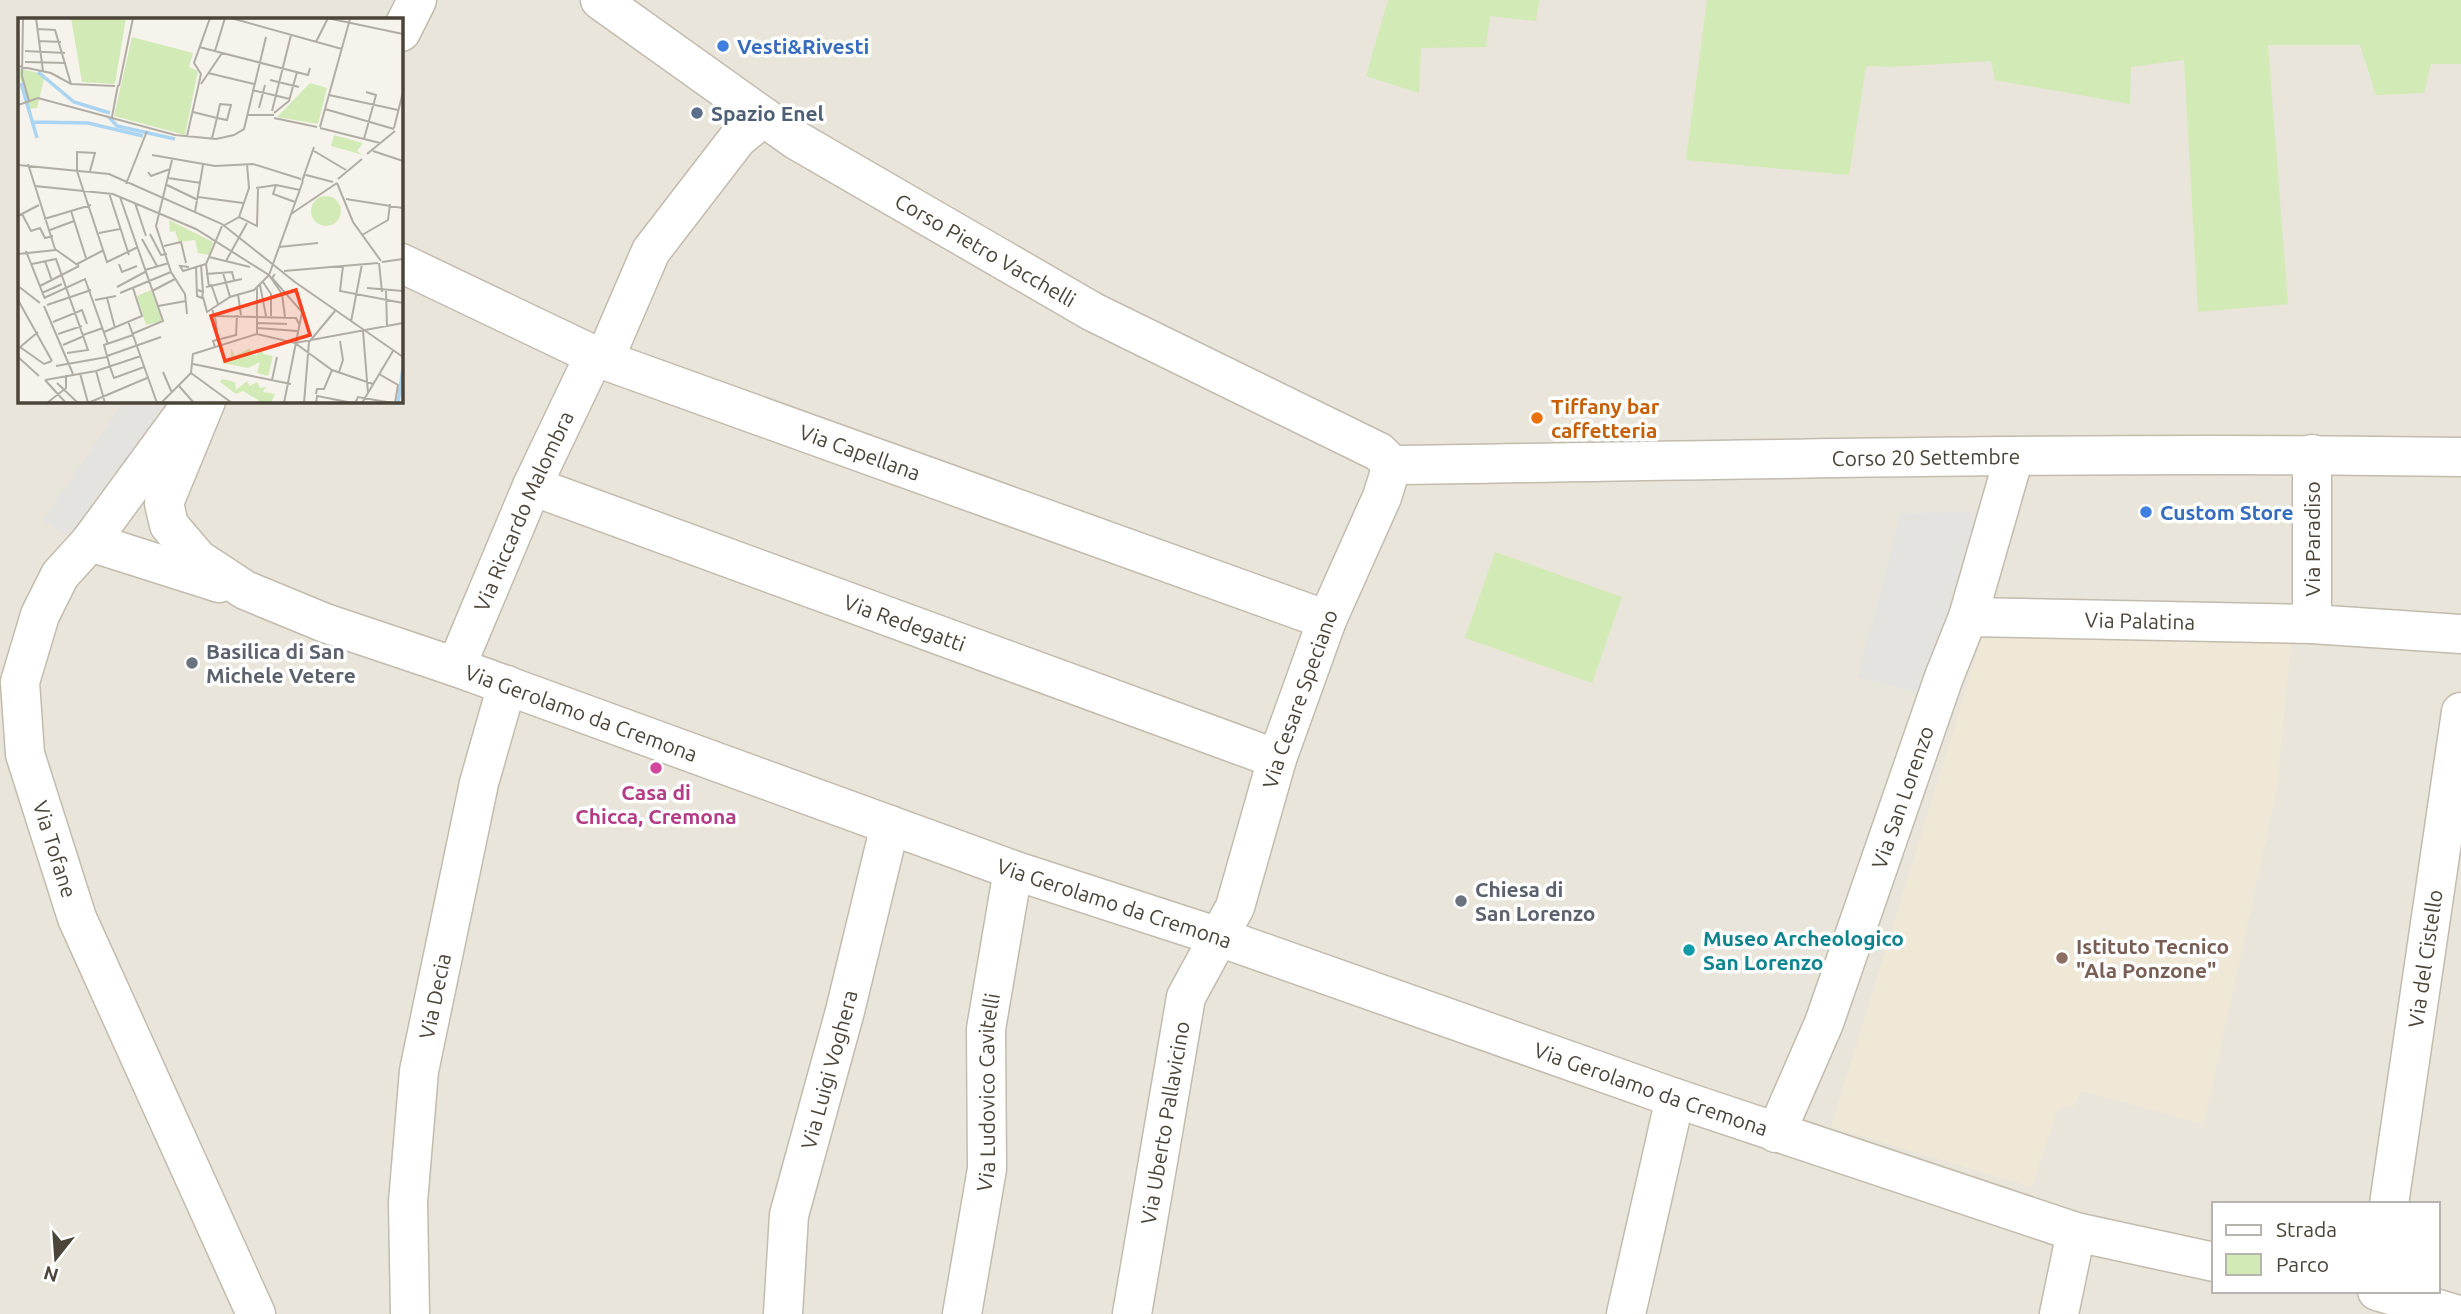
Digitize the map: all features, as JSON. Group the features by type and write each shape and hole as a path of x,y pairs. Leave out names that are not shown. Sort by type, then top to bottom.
{"street":[{"path":"402,30 417,0"},
{"name":"Corso Pietro Vacchelli","path":"600,0 796,140 1093,312 1379,452 1391,465"},
{"name":"Via Riccardo Malombra","path":"456,667 532,486 651,251 738,138 764,117"},
{"name":"Via Capellana","path":"402,264 599,358 1327,620"},
{"name":"Via Tofane","path":"193,402 90,542 60,575 40,615 20,682 25,754 77,918 256,1314"},
{"name":"Via Gerolamo da Cremona","path":"206,402 164,503 169,525 198,559 245,590 325,622 507,685 1013,870 1219,937 1675,1098 2076,1232 2212,1262"},
{"name":"Corso 20 Settembre","path":"1391,465 2312,454 2461,457"},
{"name":"Via Paradiso","path":"2312,454 2312,624"},
{"name":"Via San Lorenzo","path":"1776,1132 1824,1023 1944,677 1968,617 2014,457"},
{"name":"Via Cesare Speciano","path":"1219,937 1235,907 1277,759 1327,620 1382,497 1391,465"},
{"name":"Via Redegatti","path":"532,486 1277,759"},
{"path":"90,542 245,590"},
{"name":"Via Palatina","path":"1968,617 2312,624 2461,635"},
{"name":"Via Decia","path":"410,1314 408,1202 419,1071 479,783 507,685"},
{"name":"Via del Cistello","path":"2389,1202 2461,712"},
{"name":"Via Luigi Voghera","path":"783,1314 789,1215 845,1011 890,825"},
{"name":"Via Ludovico Cavitelli","path":"962,1314 987,1169 986,1029 1013,870"},
{"name":"Via Uberto Pallavicino","path":"1132,1314 1186,997 1219,937"},
{"path":"1626,1314 1675,1098"},
{"path":"2059,1314 2076,1232"},
{"path":"2385,1300 2455,1314"}],"shaded area":[{"path":"0,0 2461,0 2461,1314 0,1314"},
{"path":"123,402 181,402 83,548 43,520"},
{"path":"1978,512 1922,694 1858,677 1901,513"},
{"name":"Istituto Tecnico \"Ala Ponzone\"","path":"1985,628 2292,632 2277,789 2204,1124 2081,1091 2074,1106 2058,1109 2032,1187 1831,1127"}],"green space":[{"path":"1388,0 1539,0 1536,21 1490,16 1486,47 1421,48 1419,93 1366,76"},
{"path":"1707,0 2461,0 2461,64 2431,64 2424,93 2376,95 2360,45 2268,45 2288,304 2198,312 2184,60 2131,67 2130,104 1995,80 1991,61 1866,66 1849,175 1686,160"},
{"path":"1495,552 1622,597 1592,683 1465,638"}],"place":[{"name":"Vesti&Rivesti","path":"723,46"},
{"name":"Spazio Enel","path":"697,113"},
{"name":"Tiffany bar caffetteria","path":"1537,418"},
{"name":"Custom Store","path":"2146,512"},
{"name":"Basilica di San Michele Vetere","path":"192,663"},
{"name":"Casa di Chicca, Cremona","path":"656,768"},
{"name":"Chiesa di San Lorenzo","path":"1461,901"},
{"name":"Museo Archeologico San Lorenzo","path":"1689,950"},
{"name":"Istituto Tecnico \"Ala Ponzone\"","path":"2062,958"}]}
